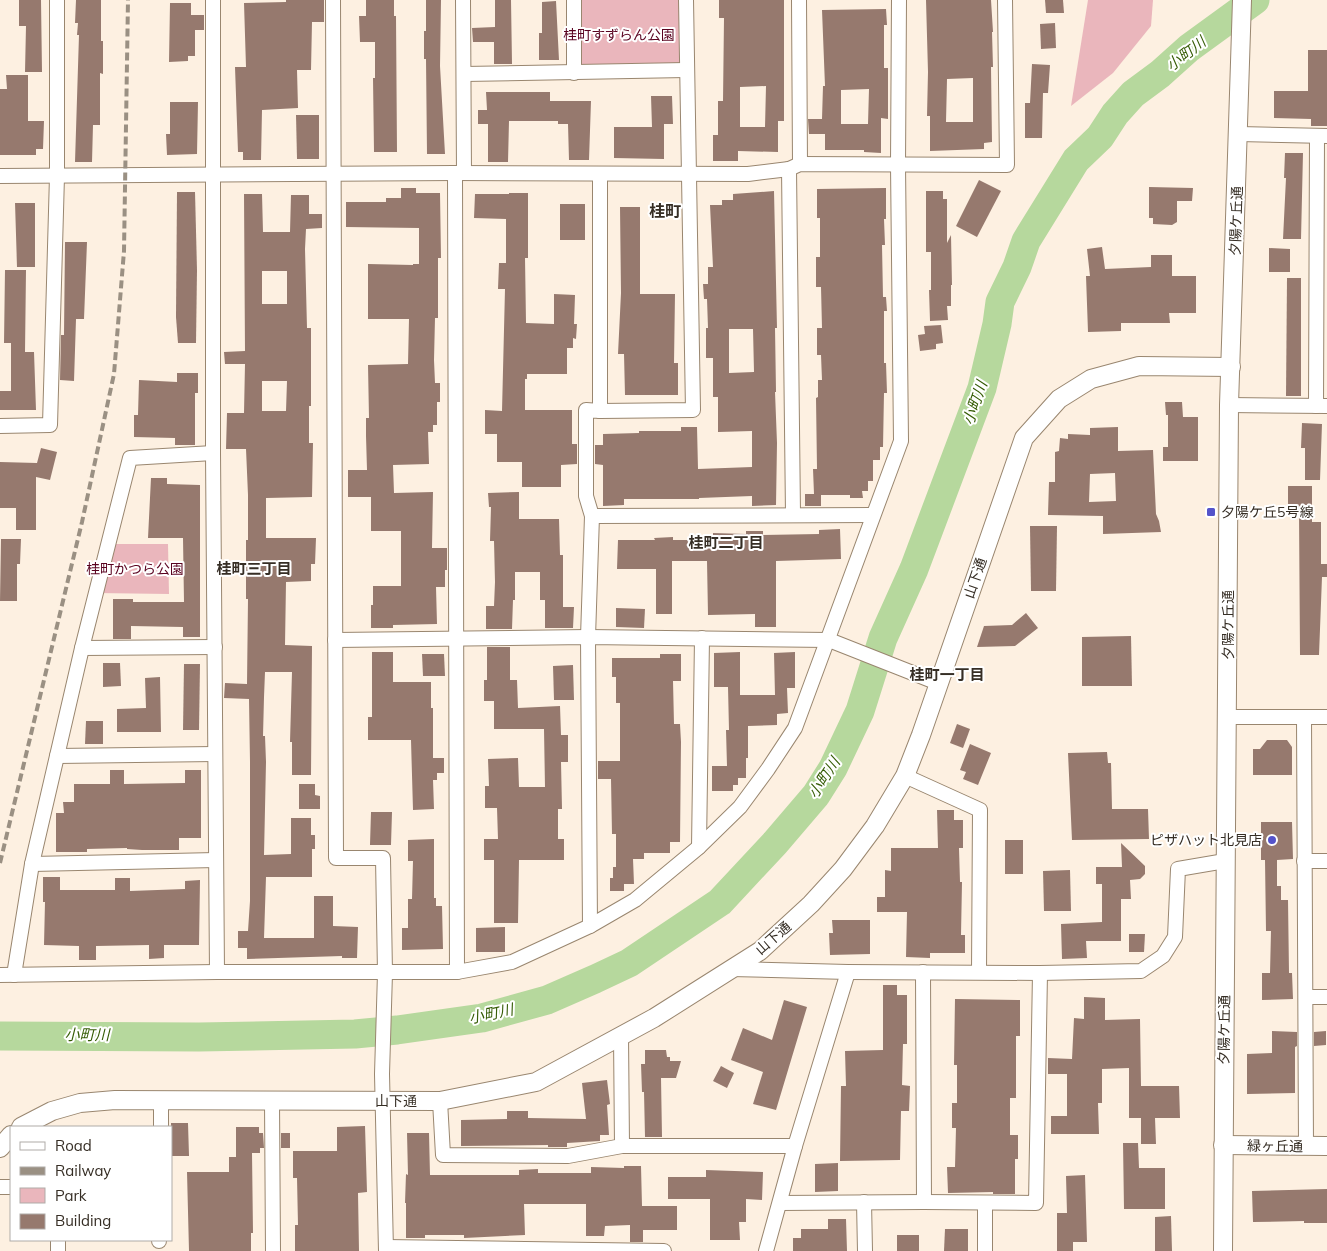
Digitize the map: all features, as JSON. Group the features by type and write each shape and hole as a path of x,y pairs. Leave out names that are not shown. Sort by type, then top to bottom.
{"street":[{"path":"0,426 50,425 57,176 57,0"},
{"path":"213,0 213,453 217,972"},
{"path":"333,0 336,858 383,858 385,973 382,1074 386,1249 664,1251"},
{"path":"457,972 459,173 464,74 463,0"},
{"path":"574,0 574,73"},
{"path":"590,926 588,637 592,516 586,496 586,410 693,410 686,0"},
{"path":"793,514 795,167 799,0"},
{"path":"213,453 130,458 82,648 7,975 217,972 457,972 512,962 590,926 636,900 699,847 740,807 795,728 901,441 898,165 900,0"},
{"path":"0,176 459,173 748,174 795,167 1006,165 1005,0"},
{"name":"夕陽ケ丘通","path":"1223,1251 1230,405 1242,0"},
{"path":"464,74 686,70"},
{"path":"1230,405 1322,406 1322,136 1239,134"},
{"path":"600,174 600,410"},
{"name":"山下通","path":"23,1126 52,1111 80,1103 161,1100 440,1101 536,1082 654,1018 760,950 810,904 836,876 876,826 905,776 921,735 1024,438 1060,399 1091,379 1139,366 1231,367"},
{"path":"592,516 873,515"},
{"path":"335,640 588,637 828,640 938,683"},
{"path":"699,847 702,638"},
{"path":"82,648 215,648"},
{"path":"1227,717 1327,717"},
{"path":"1304,717 1306,1146"},
{"path":"57,756 215,754"},
{"path":"905,776 980,810 979,972"},
{"path":"32,864 216,860"},
{"path":"731,969 1040,973 1140,970 1163,956 1175,937 1178,868 1226,861"},
{"path":"1304,861 1327,861"},
{"path":"766,1251 795,1146 848,972"},
{"path":"924,972 924,1202"},
{"path":"780,1203 1036,1203 1040,973"},
{"path":"1306,997 1327,997"},
{"path":"621,1036 622,1146"},
{"path":"161,1100 161,1126"},
{"path":"272,1101 273,1250"},
{"path":"440,1101 444,1155 568,1156 622,1146 795,1146"},
{"path":"0,1148 10,1137"},
{"name":"緑ヶ丘通","path":"1223,1145 1327,1146"},
{"path":"864,1202 865,1251"},
{"path":"985,1203 985,1251"}],"green space":[{"name":"桂町すずらん公園","path":"574,0 686,0 686,70 574,73"},
{"path":"1088,0 1153,0 1151,26 1113,73 1071,106"},
{"name":"桂町かつら公園","path":"108,544 168,544 169,594 95,593"}],"building":[{"path":"19,0 41,0 42,72 25,72 26,26 19,26"},
{"path":"76,0 101,0 103,74 100,73 100,125 93,125 92,162 75,162 79,35 77,35 78,23 75,23"},
{"path":"286,0 324,0 324,22 312,22 311,70 297,70 298,108 262,110 261,160 243,160 243,152 238,152 235,67 246,67 244,3 286,2"},
{"path":"366,0 394,0 394,16 396,16 397,152 374,152 373,78 375,78 375,42 360,42 359,16 366,16"},
{"path":"426,0 441,0 440,66 445,154 427,154 426,59 424,59"},
{"path":"495,0 511,0 512,64 494,64 494,42 473,42 472,28 495,27"},
{"path":"719,0 784,0 784,121 778,121 778,152 738,151 738,161 713,161 713,135 718,135 718,101 723,101 724,18 719,18","holes":["766,86 765,127 740,127 740,87"]},
{"path":"926,0 991,0 993,32 993,67 991,67 992,142 984,143 984,149 930,151 930,116 927,116","holes":["973,78 973,122 946,122 947,79"]},
{"path":"1045,0 1063,0 1064,13 1046,13"},
{"path":"556,1 559,60 539,60 539,33 542,33 542,2"},
{"path":"170,3 191,3 191,15 204,15 204,30 195,30 195,56 188,56 188,61 169,62"},
{"path":"886,9 887,25 884,25 884,68 888,68 888,119 881,118 881,153 864,152 864,150 825,150 825,134 809,134 808,119 822,119 823,86 825,86 822,10","holes":["869,89 868,124 841,124 841,90"]},
{"path":"1055,23 1056,48 1041,49 1040,24"},
{"path":"1308,50 1327,50 1327,126 1311,126 1311,119 1274,118 1274,91 1308,91"},
{"path":"1032,64 1050,65 1048,93 1043,93 1042,138 1025,138 1025,103 1030,103"},
{"path":"6,75 28,75 28,121 44,121 43,149 36,149 36,155 0,155 0,89 7,89"},
{"path":"486,92 550,92 550,101 591,101 589,160 569,160 568,124 558,124 558,121 509,121 508,162 488,162 488,124 478,124 478,110 487,110"},
{"path":"651,96 672,96 673,124 664,124 664,159 614,158 614,127 652,127"},
{"path":"170,102 198,102 197,154 167,155 166,134 170,134"},
{"path":"296,115 319,115 319,159 297,159"},
{"path":"1285,153 1303,153 1301,239 1283,239 1286,178 1284,178"},
{"path":"979,180 1001,191 977,237 956,226"},
{"path":"1149,187 1193,188 1192,201 1177,201 1177,222 1172,225 1153,224 1153,218 1149,218"},
{"path":"401,188 416,188 416,193 440,193 441,258 438,258 438,318 435,318 434,360 435,383 440,383 440,402 437,402 437,425 433,425 433,432 428,432 429,464 393,465 394,493 433,492 432,548 447,548 447,570 445,570 445,587 436,587 437,624 393,625 393,628 371,628 373,586 401,586 401,531 371,531 371,497 348,497 348,470 367,470 366,418 369,418 368,365 408,364 409,319 368,319 368,264 419,264 419,228 346,227 346,202 386,202 386,198 401,198"},
{"path":"886,188 885,245 882,245 883,297 886,297 887,311 884,311 884,363 886,363 887,393 884,393 883,447 880,447 880,460 873,460 873,481 868,481 868,491 862,491 863,498 850,498 850,495 821,495 821,506 805,506 805,494 814,494 813,469 817,469 816,398 818,397 818,380 822,380 821,355 817,355 817,328 822,328 821,287 816,287 816,257 820,257 820,218 817,218 817,189"},
{"path":"774,191 777,328 775,328 776,505 752,506 752,496 699,499 624,499 624,505 603,506 603,465 595,464 595,445 603,445 603,434 639,433 639,431 681,431 681,427 697,427 698,469 752,467 752,431 718,432 718,397 713,397 713,358 706,358 707,299 704,299 703,284 708,284 708,267 713,267 710,205 722,205 722,200 733,200 733,194","holes":["729,329 753,329 754,372 729,373"]},
{"path":"926,191 943,191 943,199 947,199 947,243 951,235 952,285 951,306 947,306 948,320 930,321 931,252 926,252"},
{"path":"177,192 195,192 196,343 178,343 176,317"},
{"path":"528,193 528,258 525,258 526,323 554,324 554,294 575,295 574,324 577,324 576,339 573,338 573,348 567,348 567,374 527,374 527,379 525,379 525,410 572,410 572,444 577,444 577,464 561,465 561,487 522,487 522,462 497,462 497,434 485,434 485,410 502,411 505,289 498,289 499,263 506,263 506,219 474,218 475,194"},
{"path":"244,194 262,194 263,232 290,232 291,195 309,195 309,214 322,214 322,228 306,229 305,249 307,328 311,328 309,443 313,443 312,497 266,498 266,538 316,538 315,564 311,564 311,581 286,582 285,645 312,646 311,775 292,775 292,742 290,742 292,672 265,672 263,736 265,736 266,762 264,855 291,854 291,818 311,818 311,835 315,835 315,849 312,849 312,877 266,877 264,938 314,938 314,896 333,896 333,926 358,927 357,958 342,958 342,956 247,959 247,948 238,948 238,931 248,931 250,901 249,699 224,698 225,683 247,684 248,599 246,599 246,540 248,540 248,495 246,449 226,449 227,413 244,413 245,364 225,364 224,352 245,351","holes":["262,271 287,271 287,304 262,304","262,381 287,381 286,411 262,411"]},
{"path":"15,203 35,203 35,267 17,267"},
{"path":"560,204 585,204 585,240 560,240"},
{"path":"620,207 640,207 640,294 675,294 674,363 678,363 678,395 625,395 624,354 618,354 621,293"},
{"path":"65,242 87,242 84,319 76,319 74,381 60,380 61,335 64,335"},
{"path":"1102,247 1105,269 1151,267 1151,255 1172,255 1172,276 1196,276 1196,313 1169,313 1170,323 1121,323 1121,331 1088,332 1086,276 1090,276 1087,249"},
{"path":"1269,248 1290,249 1290,272 1269,272"},
{"path":"5,270 26,270 25,352 34,352 36,410 0,410 0,391 11,391 11,343 4,343"},
{"path":"1287,278 1301,278 1301,396 1286,396"},
{"path":"941,325 943,343 936,344 936,349 920,351 918,335 925,334 924,326"},
{"path":"177,373 198,373 198,393 195,393 195,445 175,445 175,438 134,437 134,415 138,415 139,380 177,382"},
{"path":"1165,402 1182,402 1183,417 1198,417 1198,461 1163,461 1163,447 1168,447 1168,415 1166,415"},
{"path":"1302,423 1322,424 1320,480 1305,480 1305,448 1301,448"},
{"path":"1118,427 1118,451 1153,450 1156,514 1161,532 1103,534 1103,516 1048,515 1049,482 1055,482 1055,452 1059,451 1060,438 1068,439 1068,434 1090,435 1090,428","holes":["1115,473 1116,501 1089,502 1090,474"]},
{"path":"41,448 57,452 50,480 36,477 36,530 16,530 16,508 0,508 0,462 37,463"},
{"path":"151,478 167,478 167,484 200,485 200,637 183,637 183,627 131,626 131,639 113,639 113,599 133,599 133,602 184,602 183,538 148,538"},
{"path":"1288,486 1312,486 1312,522 1321,522 1321,564 1327,564 1327,577 1322,577 1319,655 1300,655 1299,513 1288,513"},
{"path":"519,492 519,519 559,519 560,555 563,555 563,607 574,607 573,628 545,628 545,600 540,600 540,572 515,572 512,629 486,629 486,606 494,606 495,582 494,541 490,541 491,507 489,507 488,493"},
{"path":"1030,526 1057,526 1056,591 1031,591"},
{"path":"840,529 841,559 776,561 776,627 755,627 755,614 708,615 707,561 672,561 672,614 656,614 656,569 617,569 618,540 655,540 654,538 673,537 673,540 713,540 713,533 746,534 746,531 763,531 763,535 819,534 819,530"},
{"path":"1,539 21,539 20,564 17,564 17,601 0,601"},
{"path":"616,608 645,609 644,628 616,627"},
{"path":"1026,613 1038,628 1015,646 977,647 984,626 1012,625"},
{"path":"1131,636 1132,686 1082,686 1082,637"},
{"path":"487,647 510,647 510,680 517,680 518,708 560,706 561,735 568,735 568,762 561,762 562,809 558,809 558,839 564,839 564,860 519,860 518,923 494,923 494,860 484,860 484,839 498,839 497,808 485,808 485,786 489,786 488,759 518,758 519,787 545,787 544,729 494,729 494,701 484,701 484,680 487,680"},
{"path":"372,652 393,652 393,682 431,682 433,758 444,758 444,773 437,773 437,780 433,780 434,809 413,810 411,740 368,740 368,717 372,717"},
{"path":"740,652 740,695 775,695 774,653 795,652 795,688 787,688 788,713 777,714 777,725 748,726 746,778 738,778 738,785 733,785 733,791 712,791 712,766 727,766 726,730 729,730 728,687 714,687 714,653"},
{"path":"422,654 444,654 445,676 423,676"},
{"path":"660,654 681,654 681,681 673,681 674,724 680,724 681,742 680,842 670,842 670,853 644,853 644,859 633,859 634,884 624,884 624,891 610,891 610,878 613,878 613,867 616,867 616,834 612,834 611,779 598,779 598,761 620,761 620,703 616,703 616,677 612,677 612,658 660,658"},
{"path":"103,663 120,663 121,686 103,687"},
{"path":"184,664 200,664 199,730 183,730"},
{"path":"573,665 574,700 554,700 553,666"},
{"path":"160,677 161,732 117,732 117,709 146,708 145,678"},
{"path":"86,721 103,721 103,744 85,744"},
{"path":"957,724 970,729 963,748 950,743"},
{"path":"1267,740 1287,740 1292,747 1292,775 1253,775 1253,749 1260,749"},
{"path":"970,744 991,753 978,785 963,779 966,772 960,770"},
{"path":"1107,752 1108,763 1111,763 1112,809 1148,809 1149,839 1072,840 1068,753"},
{"path":"110,770 124,770 124,784 185,783 185,770 201,770 201,838 179,838 179,850 127,848 87,849 87,852 56,852 56,813 64,813 63,802 74,802 74,784 110,784"},
{"path":"299,784 315,784 315,795 320,796 320,809 299,809"},
{"path":"937,810 954,810 954,820 963,820 963,848 959,848 960,882 962,882 961,935 965,935 965,953 930,953 930,958 906,957 907,912 877,912 877,897 885,897 885,870 891,871 891,848 938,848"},
{"path":"371,812 392,812 391,845 370,845"},
{"path":"1261,822 1292,822 1293,859 1277,860 1277,886 1281,886 1281,900 1288,900 1289,973 1292,973 1293,999 1262,1000 1262,973 1270,973 1271,931 1266,931 1265,860 1261,860"},
{"path":"434,839 434,898 436,898 436,906 442,906 443,949 402,950 402,928 408,928 408,899 412,899 413,861 408,861 408,840"},
{"path":"1005,840 1023,840 1023,874 1005,874"},
{"path":"1121,843 1145,866 1145,874 1140,879 1130,880 1131,899 1121,899 1121,941 1086,941 1087,958 1062,959 1061,924 1102,922 1102,884 1096,884 1096,867 1122,867"},
{"path":"1070,870 1071,911 1044,911 1043,871"},
{"path":"43,877 60,877 60,890 115,890 115,878 130,878 130,891 185,889 185,881 200,880 199,945 164,945 164,958 149,959 149,945 96,946 96,960 79,960 79,946 44,945 45,902 43,902"},
{"path":"832,920 870,920 870,954 830,955 829,933 833,933"},
{"path":"505,927 505,952 476,952 476,928"},
{"path":"1129,934 1145,934 1144,952 1129,952"},
{"path":"883,985 897,985 897,995 907,995 907,1044 903,1044 902,1085 910,1086 909,1111 901,1111 900,1160 840,1161 841,1086 846,1086 845,1051 883,1050"},
{"path":"1084,997 1105,998 1105,1020 1140,1019 1141,1086 1179,1086 1180,1118 1155,1118 1156,1144 1141,1144 1141,1118 1129,1118 1129,1068 1102,1069 1102,1103 1098,1103 1099,1134 1051,1134 1051,1116 1067,1116 1067,1074 1048,1074 1048,1058 1072,1059 1074,1018 1084,1019"},
{"path":"955,999 1020,1000 1020,1036 1016,1036 1016,1098 1010,1098 1010,1135 1018,1135 1018,1159 1015,1159 1015,1194 993,1194 993,1192 948,1193 947,1167 955,1167 956,1128 952,1128 952,1103 957,1103 957,1065 954,1065"},
{"path":"784,1000 807,1007 776,1110 753,1104 763,1072 731,1060 743,1028 772,1040"},
{"path":"1272,1031 1297,1032 1297,1046 1295,1047 1295,1093 1247,1094 1247,1054 1272,1053"},
{"path":"1326,1031 1326,1045 1314,1046 1314,1032"},
{"path":"645,1050 666,1050 670,1061 681,1061 676,1078 661,1078 662,1137 645,1137 641,1064 645,1064"},
{"path":"721,1066 734,1073 727,1088 713,1081"},
{"path":"607,1080 610,1104 607,1105 609,1135 600,1135 600,1141 567,1143 567,1147 548,1147 548,1145 461,1146 461,1120 507,1119 507,1111 528,1111 528,1118 586,1119 582,1083"},
{"path":"171,1123 188,1123 189,1156 172,1156"},
{"path":"365,1126 367,1192 358,1193 359,1251 295,1251 295,1225 298,1225 297,1178 293,1178 293,1151 337,1151 337,1127"},
{"path":"236,1127 259,1127 259,1133 263,1133 264,1148 260,1148 260,1153 252,1153 253,1233 251,1233 251,1251 189,1251 187,1172 229,1172 229,1157 236,1157"},
{"path":"281,1133 290,1133 290,1148 281,1148"},
{"path":"407,1133 429,1133 430,1175 519,1175 519,1170 538,1169 538,1173 591,1173 591,1167 624,1168 624,1166 641,1166 642,1206 677,1206 677,1230 643,1230 643,1242 630,1242 630,1225 605,1226 604,1236 586,1236 586,1204 524,1204 525,1235 464,1238 464,1235 425,1235 425,1238 406,1238"},
{"path":"1123,1143 1138,1143 1139,1168 1165,1168 1165,1209 1124,1209"},
{"path":"838,1163 838,1191 815,1192 815,1164"},
{"path":"706,1170 763,1172 762,1200 746,1199 746,1222 739,1222 740,1240 710,1240 710,1199 668,1199 668,1177 706,1177"},
{"path":"1085,1175 1087,1242 1073,1242 1073,1251 1057,1251 1057,1213 1067,1213 1066,1176"},
{"path":"1327,1189 1327,1223 1304,1223 1304,1221 1253,1222 1252,1191"},
{"path":"1171,1216 1172,1251 1155,1251 1155,1217"},
{"path":"828,1219 846,1219 847,1251 793,1251 793,1238 801,1238 801,1229 828,1229"},
{"path":"945,1229 968,1229 968,1251 944,1251"},
{"path":"897,1235 919,1235 919,1251 897,1251"}],"waterway":[{"name":"小町川","path":"0,1036 199,1037 355,1034 482,1018 547,1000 629,963 720,902 775,843 816,795 833,768 860,711 883,638 914,569 982,388 997,324 1000,302 1017,267 1026,241 1076,160 1100,137 1115,114 1133,94 1160,74 1189,48 1255,0"}],"railway":[{"path":"0,863 82,522 114,374 124,251 128,0"}],"place":[{"name":"夕陽ケ丘5号線","path":"1211,512"},
{"name":"ピザハット北見店","path":"1272,840"}],"district":[{"name":"桂町","path":"665,211"},
{"name":"桂町二丁目","path":"726,543"},
{"name":"桂町三丁目","path":"254,569"},
{"name":"桂町一丁目","path":"947,675"}]}
